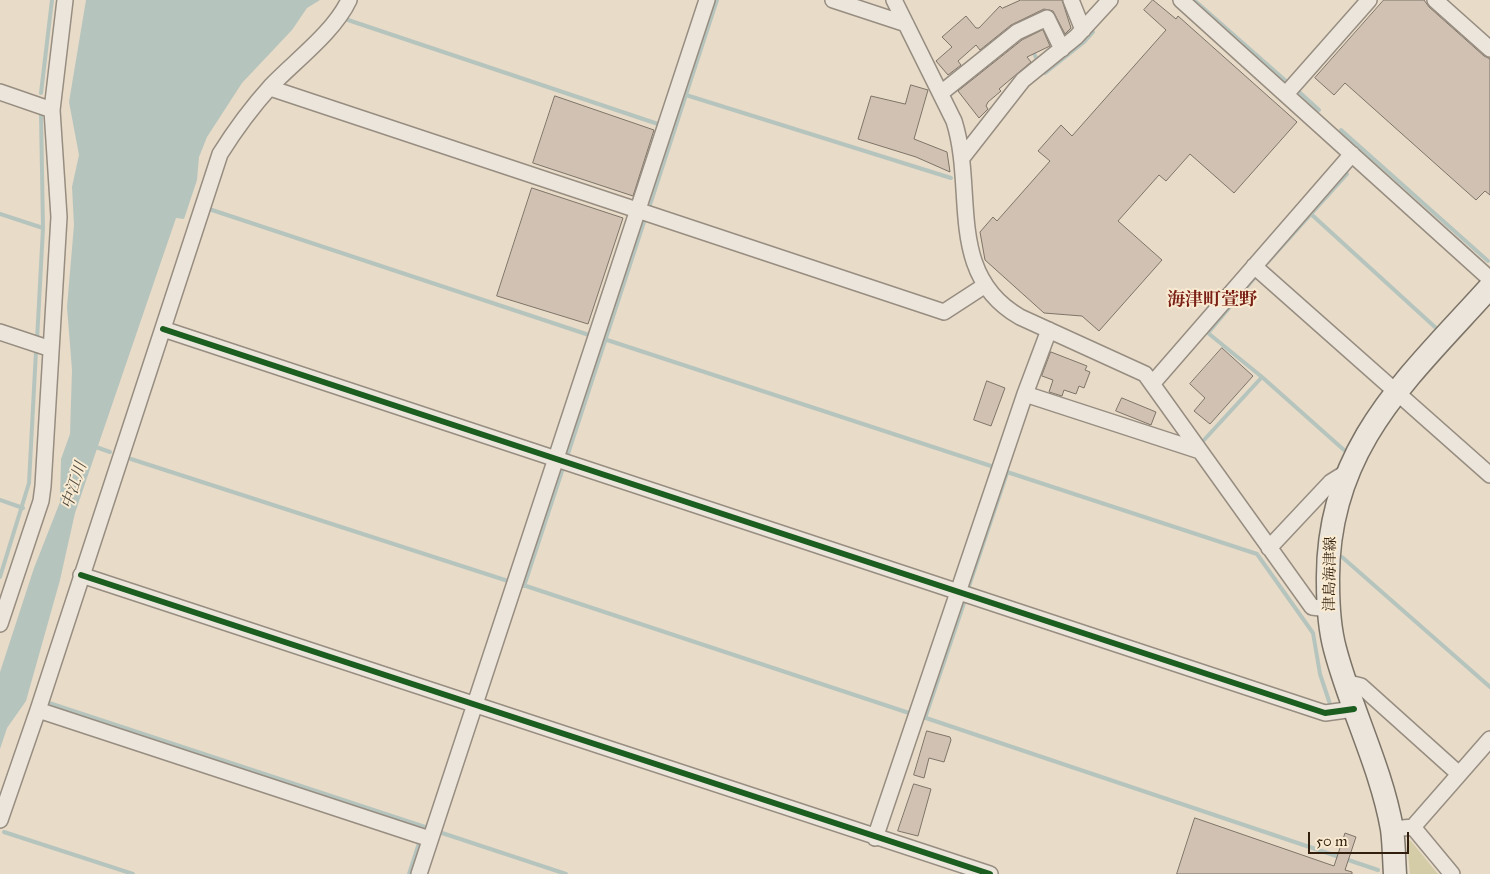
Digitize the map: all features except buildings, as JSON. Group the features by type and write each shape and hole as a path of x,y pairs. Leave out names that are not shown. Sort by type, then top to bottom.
{"main road":[{"name":"津島海津線","path":"1396,874 1402,828 1379,778 1334,647 1328,609 1328,561 1331,530 1347,472 1379,414 1396,392 1490,286"}],"street":[{"path":"0,624 41,501 59,217 52,110 65,0"},
{"path":"0,820 38,710 220,154 236,128 270,88 334,23 350,0"},
{"path":"419,874 707,0"},
{"path":"833,0 906,24"},
{"path":"894,0 942,93 954,121 962,158 971,254 976,272 984,286 1006,309 1145,374 1197,450 1312,607 1328,609"},
{"path":"1071,0 1083,30"},
{"path":"962,158 1023,80 1083,30 1110,0"},
{"path":"1181,0 1490,279"},
{"path":"1286,94 1369,0"},
{"path":"1435,0 1490,49"},
{"path":"942,93 1017,32 1048,18 1062,49"},
{"path":"270,88 944,312 984,286"},
{"path":"0,92 52,110"},
{"path":"1152,384 1352,154"},
{"path":"1254,266 1490,475"},
{"path":"163,330 1325,713 1354,709"},
{"path":"875,838 1025,394 1049,330"},
{"path":"0,332 51,349"},
{"path":"1025,394 1197,450"},
{"path":"1269,548 1331,482 1347,472"},
{"path":"81,575 875,838 990,874"},
{"path":"1345,682 1361,686 1459,774"},
{"path":"38,710 430,839"},
{"path":"1452,874 1402,828 1459,774 1490,740"}],"shaded area":[{"path":"1410,840 1438,874 1410,874 1407,843"}],"water":[{"name":"中江川","path":"86,0 320,0 307,8 292,30 242,83 207,137 199,157 197,180 184,219 176,218 75,513 60,580 26,701 7,728 0,749 0,672 34,568 60,502 61,459 70,434 72,370 67,307 74,225 72,187 79,155 69,102"}],"waterway":[{"path":"41,93 52,0"},
{"path":"649,208 717,0"},
{"path":"1194,0 1287,82"},
{"path":"348,20 661,125"},
{"path":"1045,73 1084,42 1093,32"},
{"path":"1032,49 1038,62"},
{"path":"1298,91 1319,110"},
{"path":"686,95 951,178"},
{"path":"37,340 43,228 41,114"},
{"path":"1341,130 1488,261"},
{"path":"1267,263 1347,174"},
{"path":"209,209 589,335"},
{"path":"0,214 43,228"},
{"path":"1311,214 1436,328"},
{"path":"567,457 645,219"},
{"path":"1204,440 1262,377 1208,333 1257,275"},
{"path":"601,338 991,466"},
{"path":"0,577 29,483 36,351"},
{"path":"1262,377 1344,450"},
{"path":"93,446 110,452"},
{"path":"131,459 508,581"},
{"path":"524,586 563,468"},
{"path":"1004,471 1257,554 1313,633 1320,674 1330,704"},
{"path":"968,589 1007,473"},
{"path":"0,500 23,508"},
{"path":"1342,557 1490,687"},
{"path":"520,584 909,713"},
{"path":"925,718 965,600"},
{"path":"46,702 428,828"},
{"path":"923,717 1378,870"},
{"path":"4,832 133,874"},
{"path":"439,832 566,874"},
{"path":"409,874 419,843"}],"cycle path":[{"path":"163,329 1325,713 1354,709"},
{"path":"81,575 990,874"}],"district":[{"name":"海津町萱野","path":"1212,301"}]}
